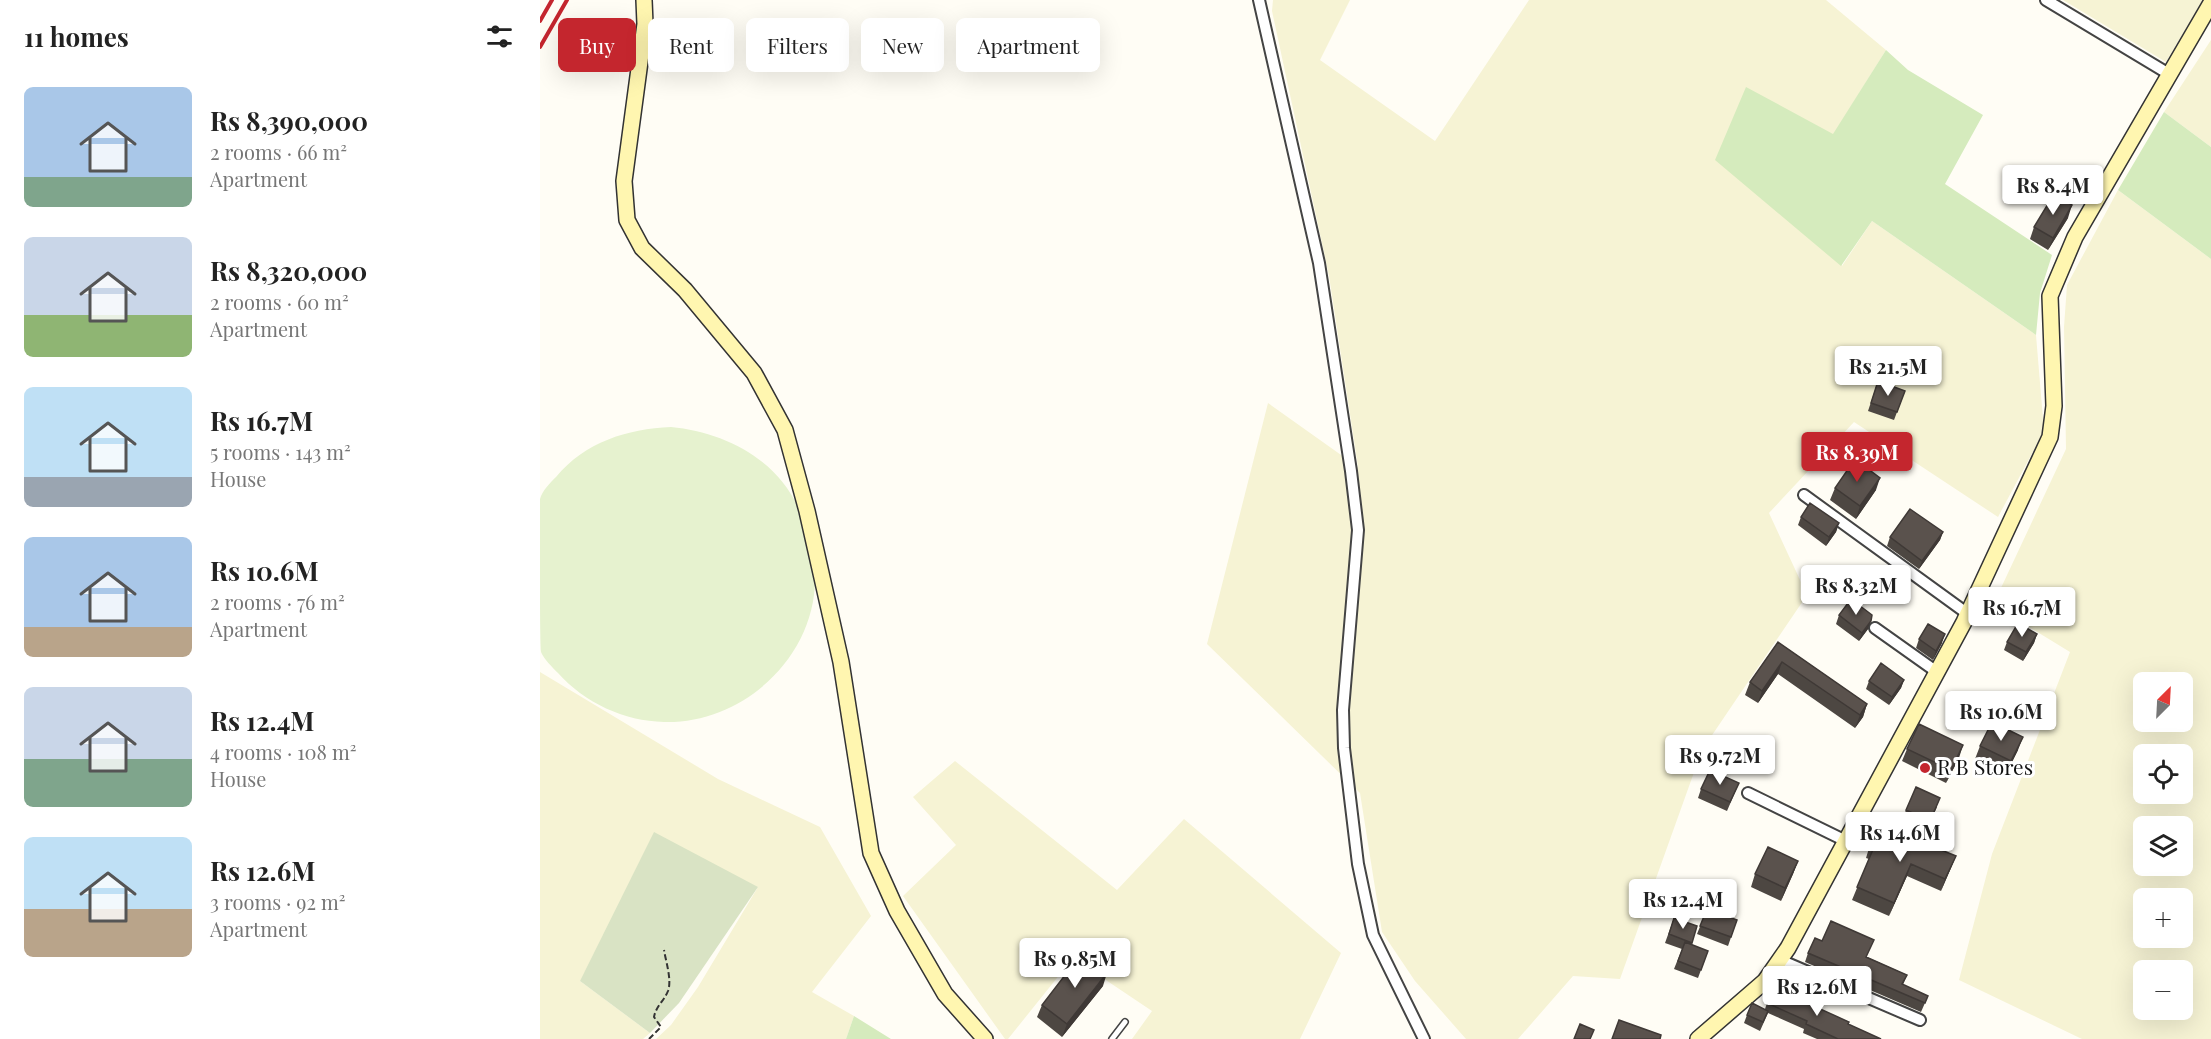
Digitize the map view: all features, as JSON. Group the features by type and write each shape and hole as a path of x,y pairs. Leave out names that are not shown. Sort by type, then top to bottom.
{"main road":[{"path":"644,0 645,24 624,181 627,220 642,248 685,290 754,373 785,430 807,511 841,662 870,853 897,911 945,994 986,1039"},
{"path":"1698,1039 1765,981 1780,960 1968,614 2050,437 2054,406 2050,296 2075,237 2211,3"}],"street":[{"path":"1259,0 1319,263 1352,471 1358,530 1342,710 1344,748 1358,864 1373,935 1424,1039"},
{"path":"2046,0 2169,74"},
{"path":"1804,495 1968,614"},
{"path":"1875,628 1937,672"},
{"path":"1748,793 1846,841"},
{"path":"1780,960 1920,1020"}],"lane":[{"path":"1112,1039 1125,1022"}],"path":[{"path":"649,1039 661,1027 654,1017 656,1009 668,992 664,950"}],"shaded area":[{"path":"1273,0 1350,0 1320,60 1435,141 1529,0 1826,0 1886,50 1834,134 1842,266 1872,221 2036,335 2044,431 1998,517 1854,422 1769,513 1807,595 1702,750 1620,979 1573,976 1518,1039 1466,1039 1415,981 1382,932 1360,793 1207,644 1268,403 1358,467 1329,276 1272,11"},
{"path":"2063,0 2203,0 2166,62"},
{"path":"2211,40 2211,147 2164,112"},
{"path":"2118,190 2211,259 2211,1039 2082,1039 1959,980 1992,854 2070,652 1993,605 2066,449 2064,327 2067,285"},
{"path":"540,672 718,779 820,827 871,916 812,992 854,1016 846,1039 656,1039 671,1025 698,987 758,887 580,981 650,1033 643,1039 540,1039"},
{"path":"955,761 1117,890 1184,819 1341,953 1300,1039 1132,1039 1152,1011 1073,958 1008,1039 1005,1039 903,896 956,845 913,797"}],"green space":[{"path":"1886,50 1908,70 1983,115 1945,184 2052,255 2040,293 2036,335 1872,221 1841,266 1715,160 1746,87 1833,134"},
{"path":"2164,112 2211,147 2211,259 2118,190"},
{"path":"671,427 728,441 761,461 776,474 798,507 815,579 812,608 802,635 788,659 769,681 746,698 720,712 693,720 664,722 620,714 593,701 569,684 542,655 540,499 546,487 567,465 594,446 623,434"},
{"path":"654,832 758,887 679,1003 650,1033 580,981"},
{"path":"854,1016 891,1039 846,1039"}],"building":[{"path":"2054,194 2072,205 2053,238 2034,227"},
{"path":"1878,381 1905,391 1897,412 1871,403"},
{"path":"1855,459 1880,478 1860,506 1835,488"},
{"path":"1810,503 1839,523 1829,537 1801,517"},
{"path":"1910,509 1943,532 1922,561 1890,537"},
{"path":"1851,599 1872,615 1871,621 1862,633 1839,615"},
{"path":"2018,623 2037,634 2026,652 2007,642"},
{"path":"1928,624 1945,634 1936,651 1919,639"},
{"path":"1778,642 1867,704 1860,715 1782,662 1762,691 1750,682"},
{"path":"1881,663 1904,680 1892,697 1869,681"},
{"path":"1992,722 2023,737 2011,761 1980,746"},
{"path":"1919,724 1963,745 1951,770 1907,749"},
{"path":"1710,770 1739,783 1730,802 1701,789"},
{"path":"1916,787 1940,798 1930,821 1906,810"},
{"path":"1879,825 1956,856 1945,879 1911,864 1894,903 1857,887 1874,847 1870,845"},
{"path":"1768,847 1798,861 1785,888 1755,874"},
{"path":"1707,909 1737,920 1731,937 1700,926"},
{"path":"1674,918 1697,926 1692,943 1669,934"},
{"path":"1831,921 1874,940 1866,957 1907,975 1902,984 1928,996 1925,1003 1808,953 1815,938 1822,941"},
{"path":"1685,942 1708,951 1701,970 1678,961"},
{"path":"1082,953 1107,973 1067,1024 1042,1005"},
{"path":"1774,988 1881,1039 1838,1039 1806,1024 1807,1021 1767,1003"},
{"path":"1752,1003 1768,1011 1763,1022 1747,1015"},
{"path":"1619,1020 1661,1035 1660,1039 1612,1039"},
{"path":"1580,1024 1594,1030 1590,1039 1574,1039"}],"railway":[{"path":"540,21 552,0"},
{"path":"540,47 567,0"}],"place":[{"name":"R B Stores","path":"1925,768"}]}
